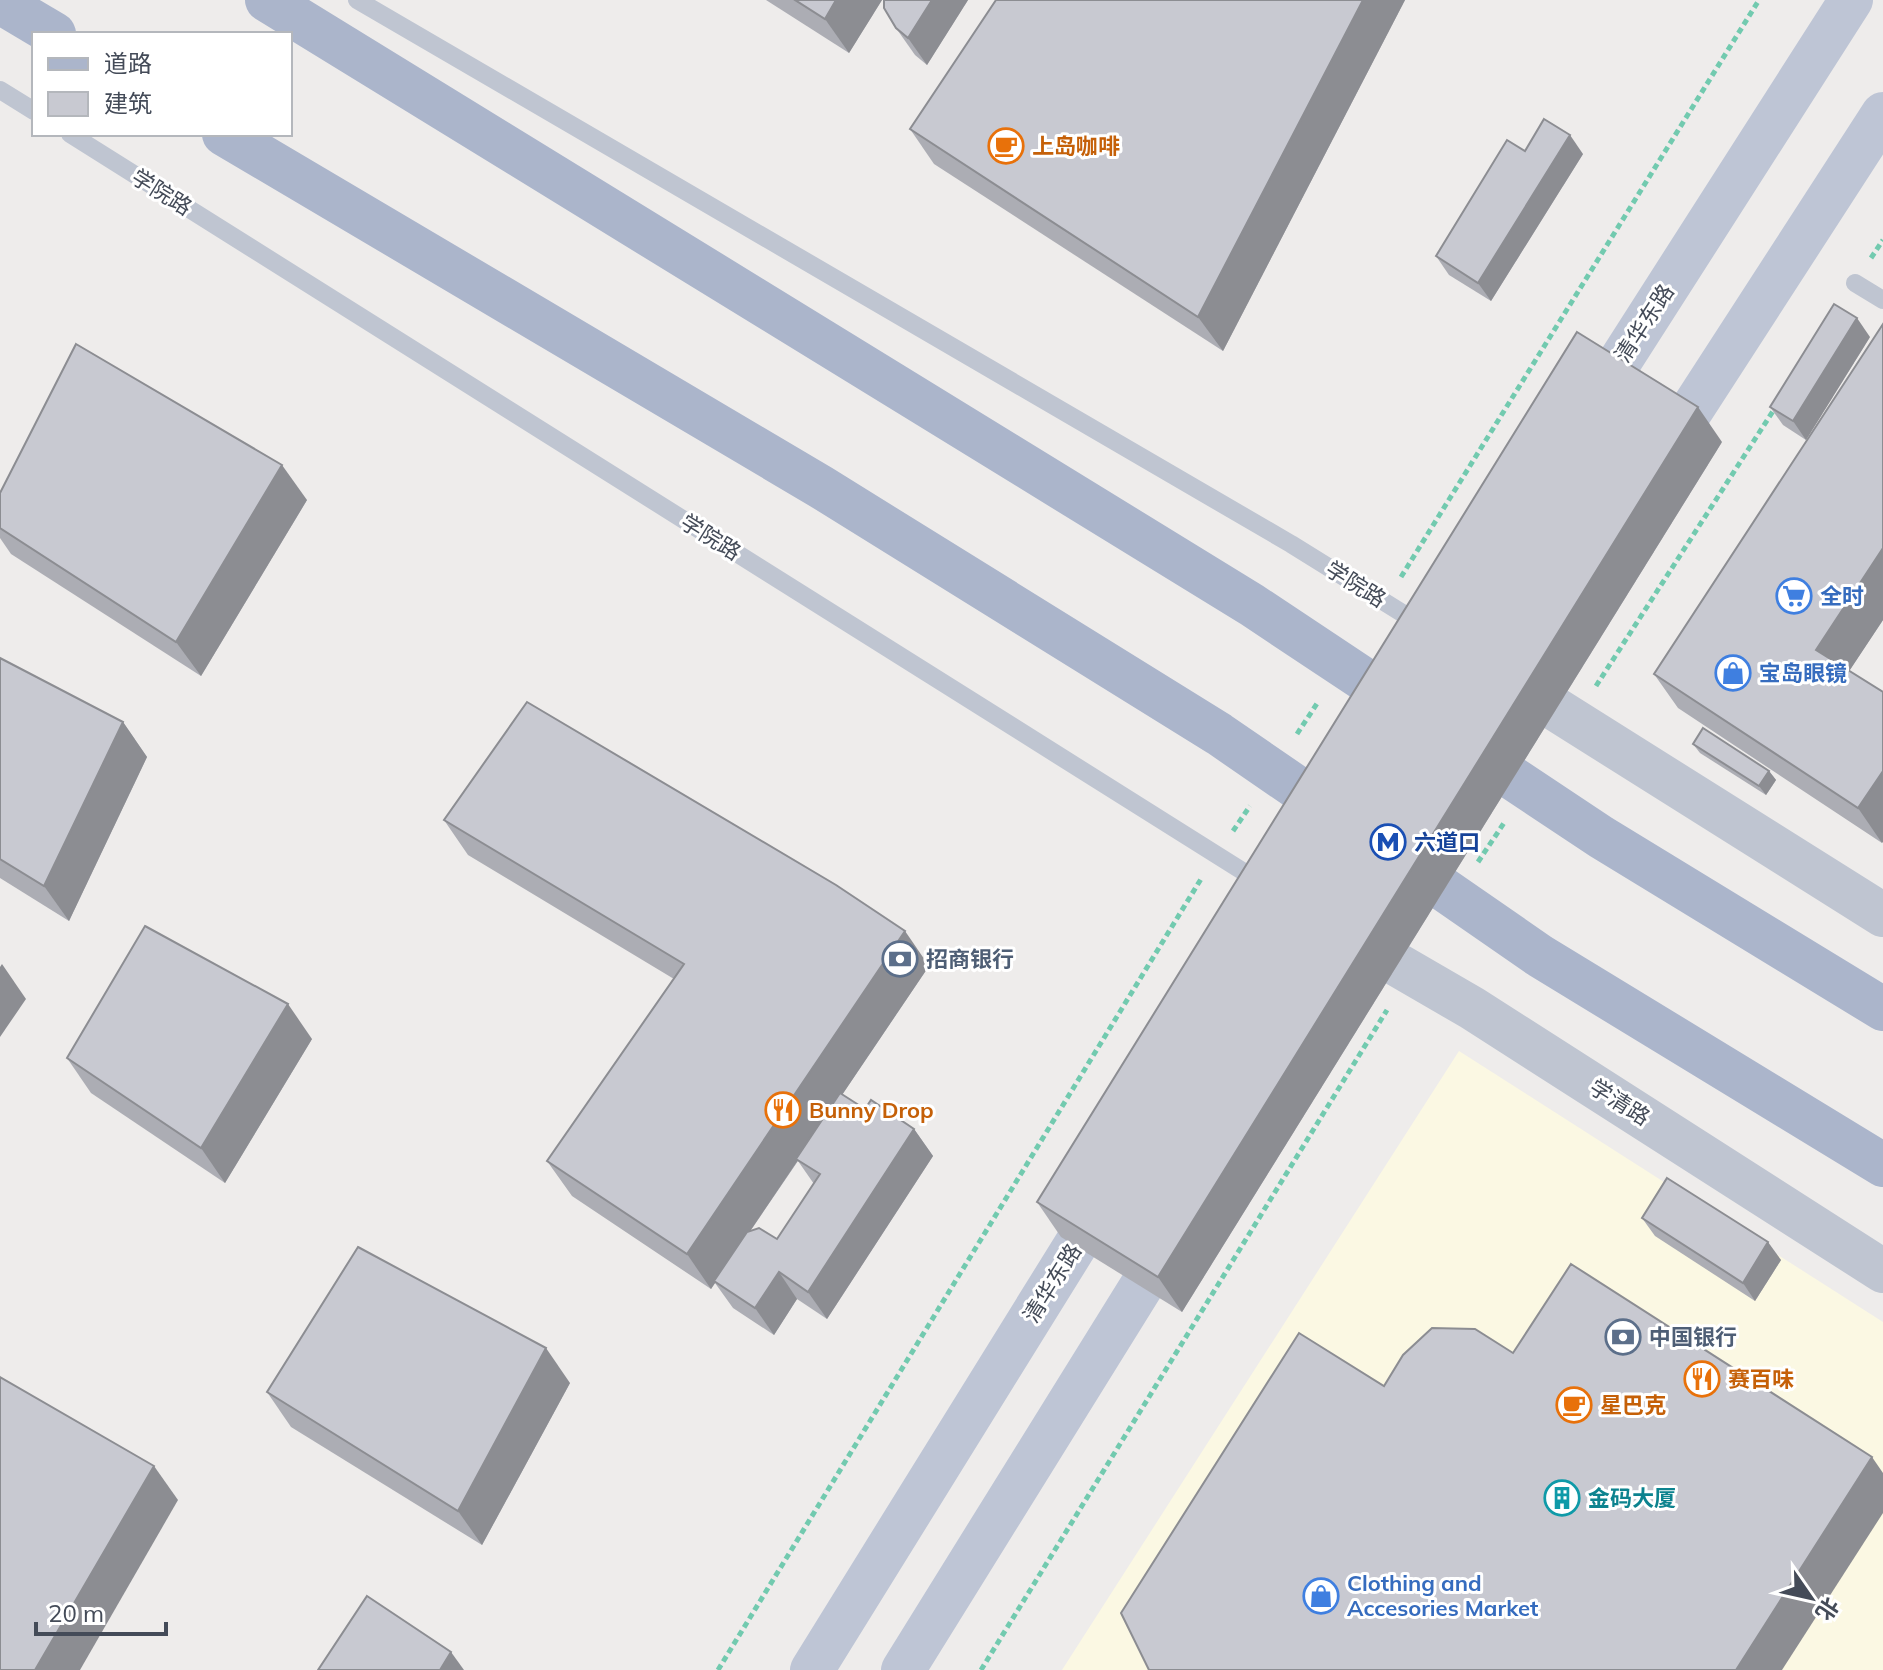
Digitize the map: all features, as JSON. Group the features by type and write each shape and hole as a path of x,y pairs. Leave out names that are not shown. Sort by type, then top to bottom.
{"main road":[{"name":"清华东路","path":"1571,438 1851,0"},
{"path":"0,2 51,32"},
{"path":"280,5 1252,605 1459,679 1601,837 1883,1009"},
{"path":"1642,486 1883,114"},
{"path":"227,136 821,487 1219,734 1302,872"},
{"path":"1379,741 1459,679 1539,645"},
{"path":"1448,788 1459,679"},
{"path":"1302,872 1359,779"},
{"path":"1302,872 1413,843"},
{"path":"1342,948 1413,843"},
{"path":"1413,843 1540,956 1883,1165"},
{"name":"清华东路","path":"812,1670 1128,1160"},
{"path":"903,1670 1192,1203"}],"street":[{"path":"1459,679 1883,915"},
{"name":"学清路","path":"1342,948 1472,1008 1883,1271"}],"lane":[{"name":"学院路","path":"357,0 1291,544 1459,679"},
{"path":"0,90 32,110"},
{"name":"学院路","path":"73,136 1302,872"},
{"path":"1855,283 1883,300"}],"shaded area":[{"path":"1459,1051 1883,1322 1883,1670 1062,1670"}],"building":[{"path":"795,0 836,0 825,19"},
{"path":"884,0 932,0 908,38 896,28 884,8"},
{"path":"996,0 1363,0 1198,317 910,129"},
{"path":"1544,119 1570,135 1478,283 1436,256 1507,140 1525,151"},
{"path":"1834,304 1857,318 1793,421 1770,407"},
{"path":"1883,324 1883,548 1816,650 1883,692 1883,771 1858,808 1654,674"},
{"name":"六道口","path":"1577,332 1698,407 1158,1277 1037,1202"},
{"path":"76,344 282,465 176,642 0,528 0,493"},
{"path":"0,658 123,722 44,886 0,859"},
{"path":"527,702 836,885 905,931 687,1254 547,1161 684,964 444,820"},
{"path":"1703,728 1769,771 1759,786 1693,744"},
{"path":"145,926 288,1004 201,1148 67,1058"},
{"path":"840,1093 865,1109 871,1100 914,1129 808,1292 779,1272 755,1308 714,1281 747,1232 759,1228 777,1239 820,1174 796,1159"},
{"path":"1667,1178 1768,1242 1743,1283 1642,1218"},
{"path":"358,1247 546,1348 458,1511 267,1392"},
{"name":"金码大厦","path":"1571,1264 1872,1457 1736,1670 1149,1670 1121,1613 1299,1333 1384,1386 1403,1355 1432,1328 1475,1329 1513,1353"},
{"path":"0,1377 154,1466 35,1670 0,1670"},
{"path":"367,1596 451,1652 440,1670 318,1670"}],"place":[{"name":"上岛咖啡","path":"1006,146"},
{"name":"全时","path":"1794,596"},
{"name":"宝岛眼镜","path":"1733,673"},
{"name":"六道口","path":"1388,842"},
{"name":"招商银行","path":"900,959"},
{"name":"Bunny Drop","path":"783,1110"},
{"name":"中国银行","path":"1623,1337"},
{"name":"赛百味","path":"1702,1379"},
{"name":"星巴克","path":"1574,1405"},
{"name":"金码大厦","path":"1562,1498"},
{"name":"Clothing and Accesories Market","path":"1321,1596"}]}
